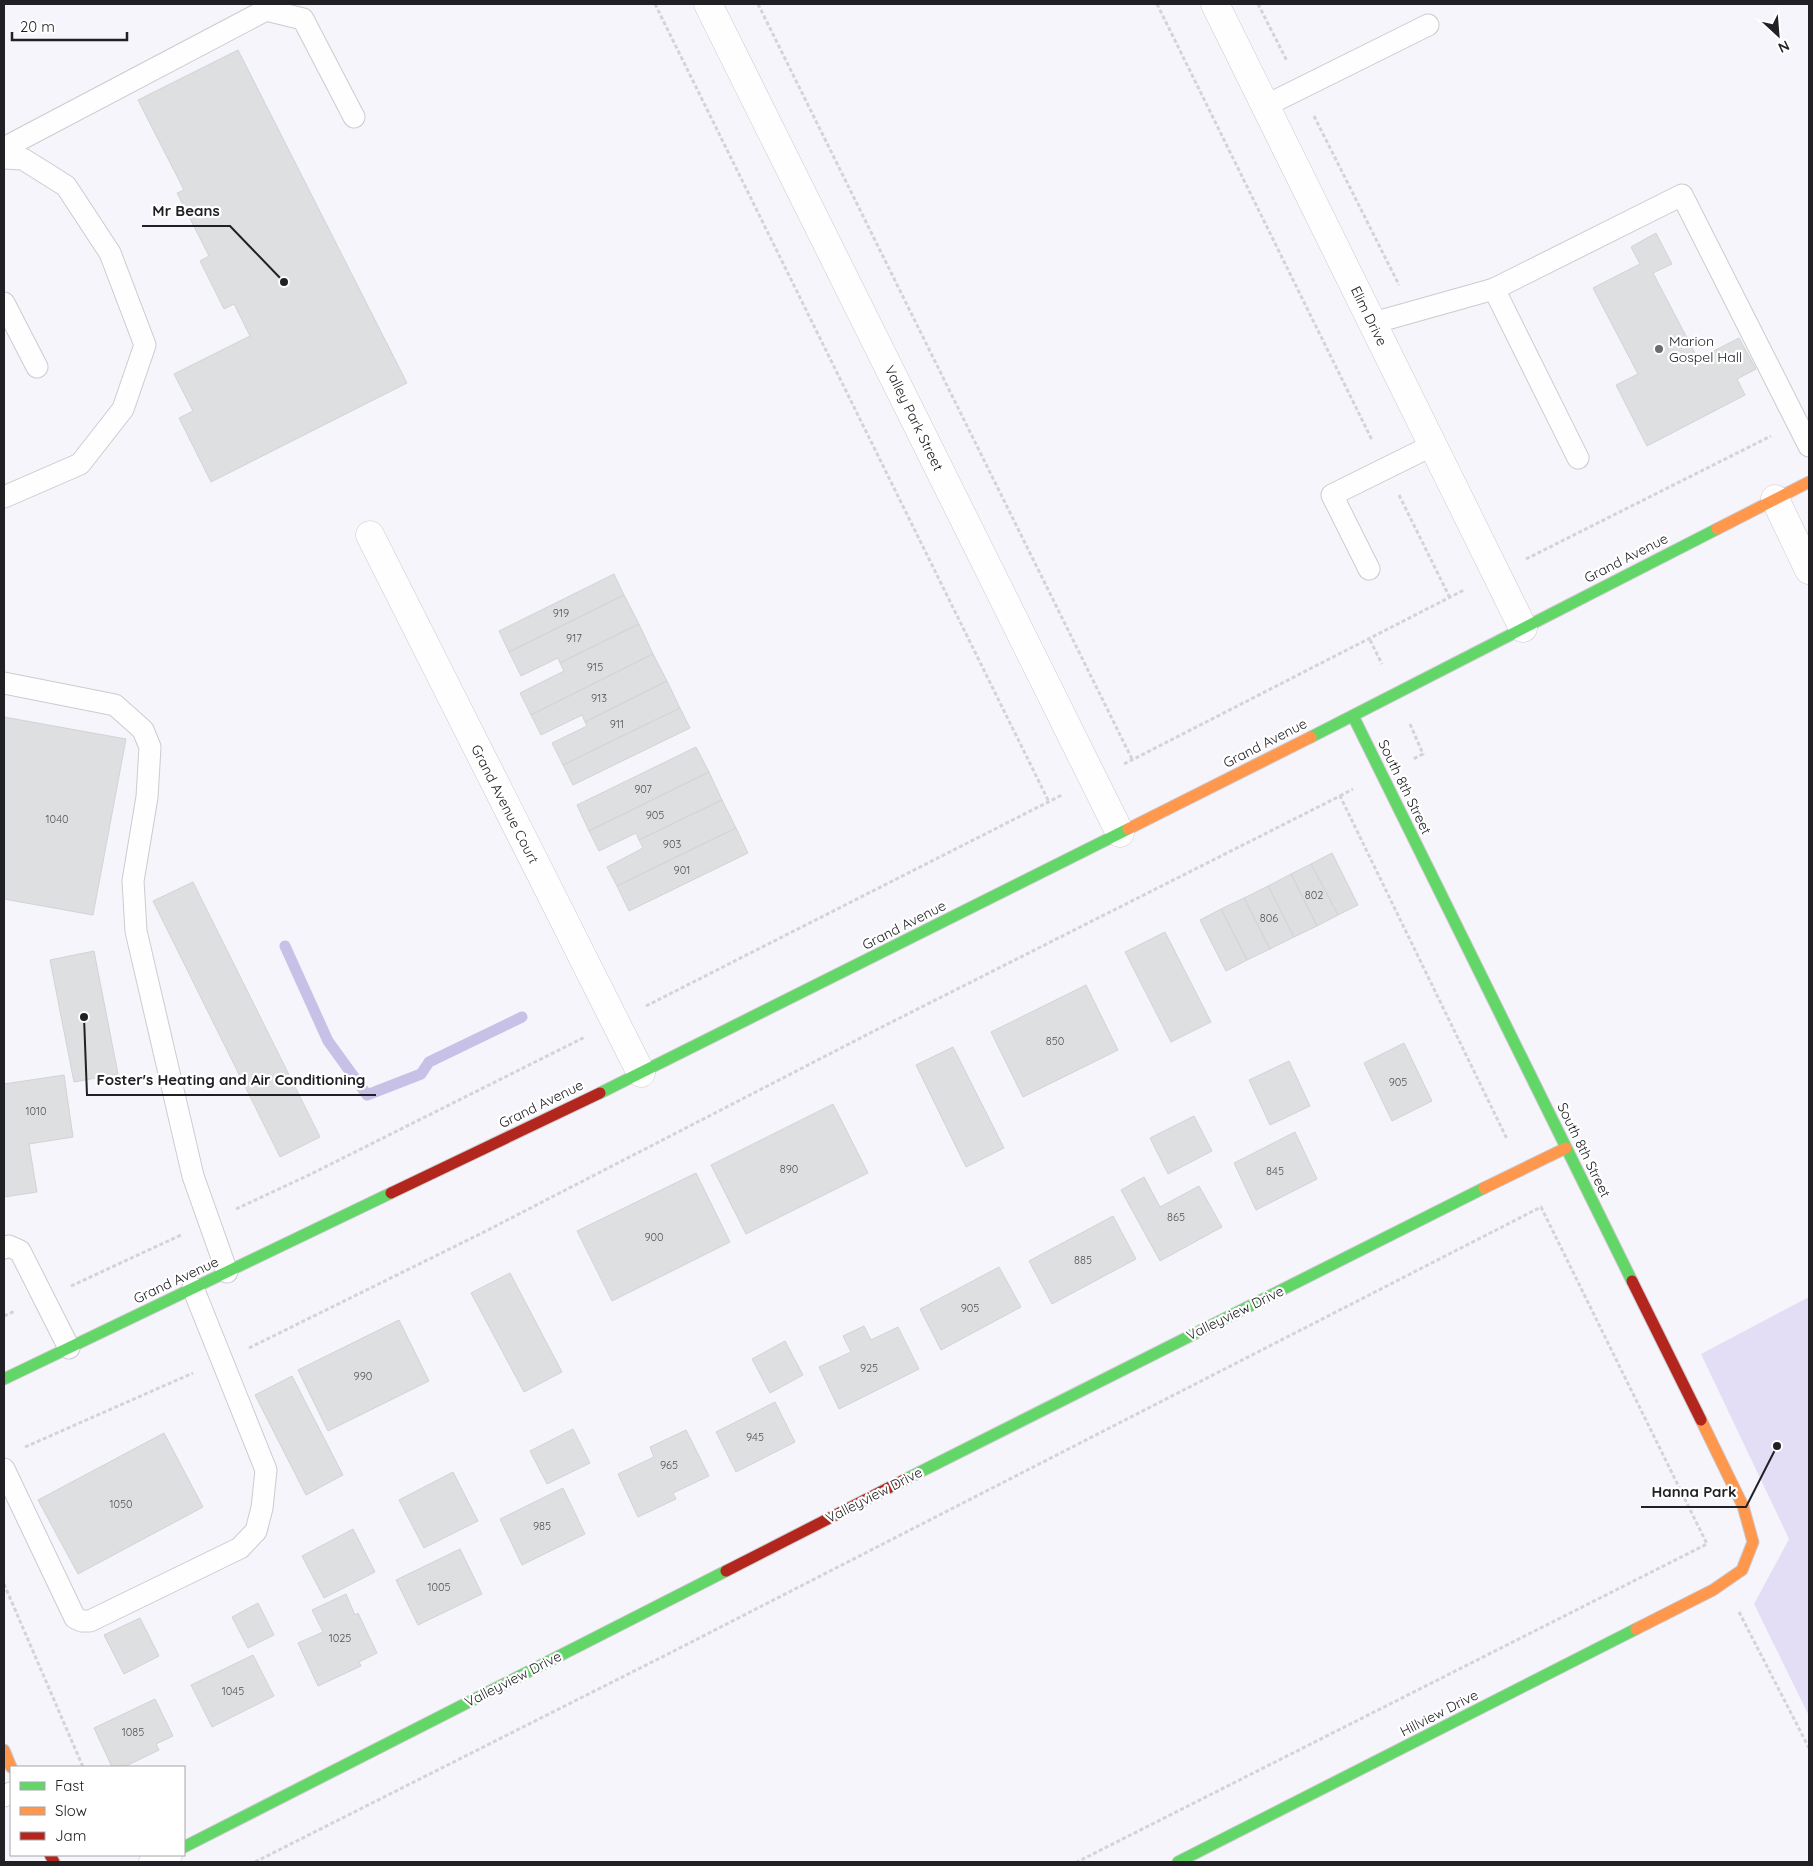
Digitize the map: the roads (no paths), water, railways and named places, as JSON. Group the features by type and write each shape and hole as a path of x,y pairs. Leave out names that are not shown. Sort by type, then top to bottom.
{"street":[{"name":"Valley Park Street","path":"708,4 1120,833"},
{"name":"Elim Drive","path":"1215,4 1523,628"},
{"name":"Grand Avenue","path":"4,1379 641,1073 1353,716 1809,482"},
{"path":"1775,499 1809,570"},
{"name":"Grand Avenue Court","path":"370,535 641,1073"},
{"name":"South 8th Street","path":"1353,716 1743,1506 1753,1542 1742,1570 1713,1590"},
{"name":"Valleyview Drive","path":"185,1846 1121,1369 1566,1148"},
{"name":"Hillview Drive","path":"1178,1862 1713,1590"},
{"path":"4,1750 11,1766"},
{"path":"153,1862 166,1856"}],"lane":[{"path":"4,148 266,10 303,19 354,117"},
{"path":"1265,106 1428,25"},
{"path":"4,158 23,159 66,186 110,253 145,345 123,409 80,464 4,497"},
{"path":"1373,323 1494,289 1682,195 1809,446"},
{"path":"1494,289 1578,458"},
{"path":"4,303 37,367"},
{"path":"1369,569 1332,495 1433,445"},
{"path":"4,683 116,705 143,730 150,747 147,797 133,880 136,931 193,1176 227,1272"},
{"path":"4,1248 9,1246 20,1251 69,1348"},
{"path":"4,1469 75,1618 82,1621 90,1621 240,1548 256,1532 262,1508 266,1470 193,1288"}],"waterway":[{"path":"285,946 328,1041 367,1095 421,1074 429,1062 522,1017"}],"place":[{"name":"Mr Beans","path":"284,282"},
{"name":"Marion Gospel Hall","path":"1659,349"},
{"name":"Foster's Heating and Air Conditioning","path":"84,1017"},
{"name":"Hanna Park","path":"1777,1446"}]}
